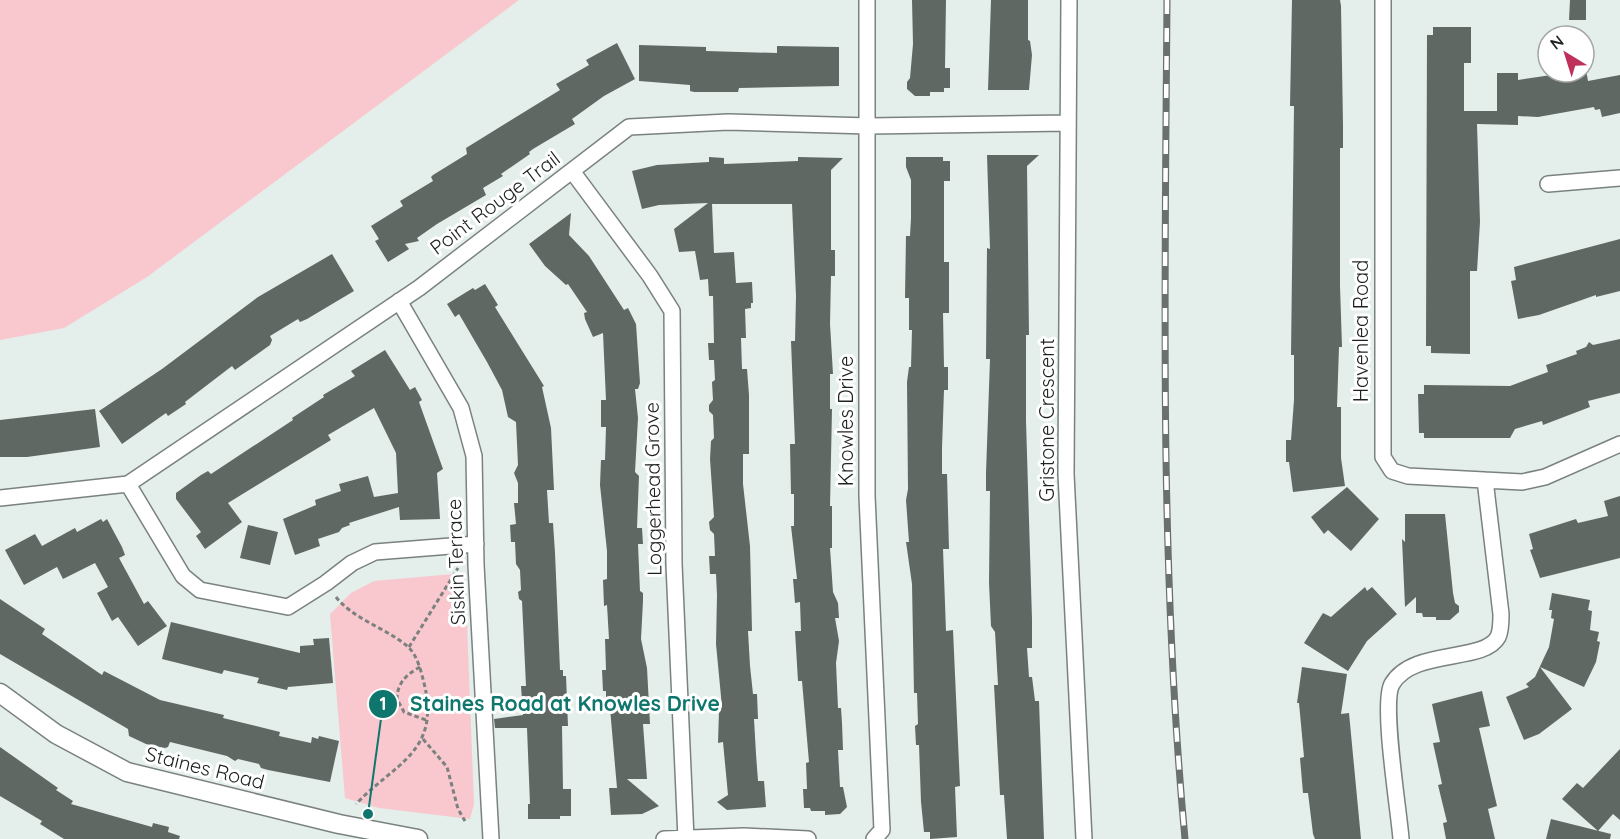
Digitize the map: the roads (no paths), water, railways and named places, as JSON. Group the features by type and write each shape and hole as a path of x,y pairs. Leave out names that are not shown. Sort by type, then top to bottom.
{"street":[{"name":"Knowles Drive","path":"867,0 869,126 867,496 882,831 874,839"},
{"name":"Gristone Crescent","path":"1069,0 1066,474 1084,839"},
{"name":"Havenlea Road","path":"1383,0 1383,457 1392,471 1408,476 1533,480 1620,444"},
{"name":"Point Rouge Trail","path":"0,498 128,484 399,301 628,127 728,122 869,126 1068,123"},
{"name":"Loggerhead Grove","path":"572,171 650,276 672,310 674,564 686,838"},
{"path":"1548,184 1620,178"},
{"name":"Siskin Terrace","path":"399,301 461,408 474,456 476,544 491,839"},
{"path":"1401,839 1389,707 1392,684 1410,667 1488,648 1499,636 1501,614 1485,480"},
{"path":"128,484 183,576 200,591 288,607 352,563 375,552 476,544"},
{"name":"Staines Road","path":"0,693 56,734 127,772 346,826 418,839"},
{"path":"664,839 744,836 808,839"}],"railway":[{"path":"1167,0 1165,315 1167,525 1171,630 1185,839"}],"place":[{"name":"Staines Road at Knowles Drive","path":"368,814"}]}
